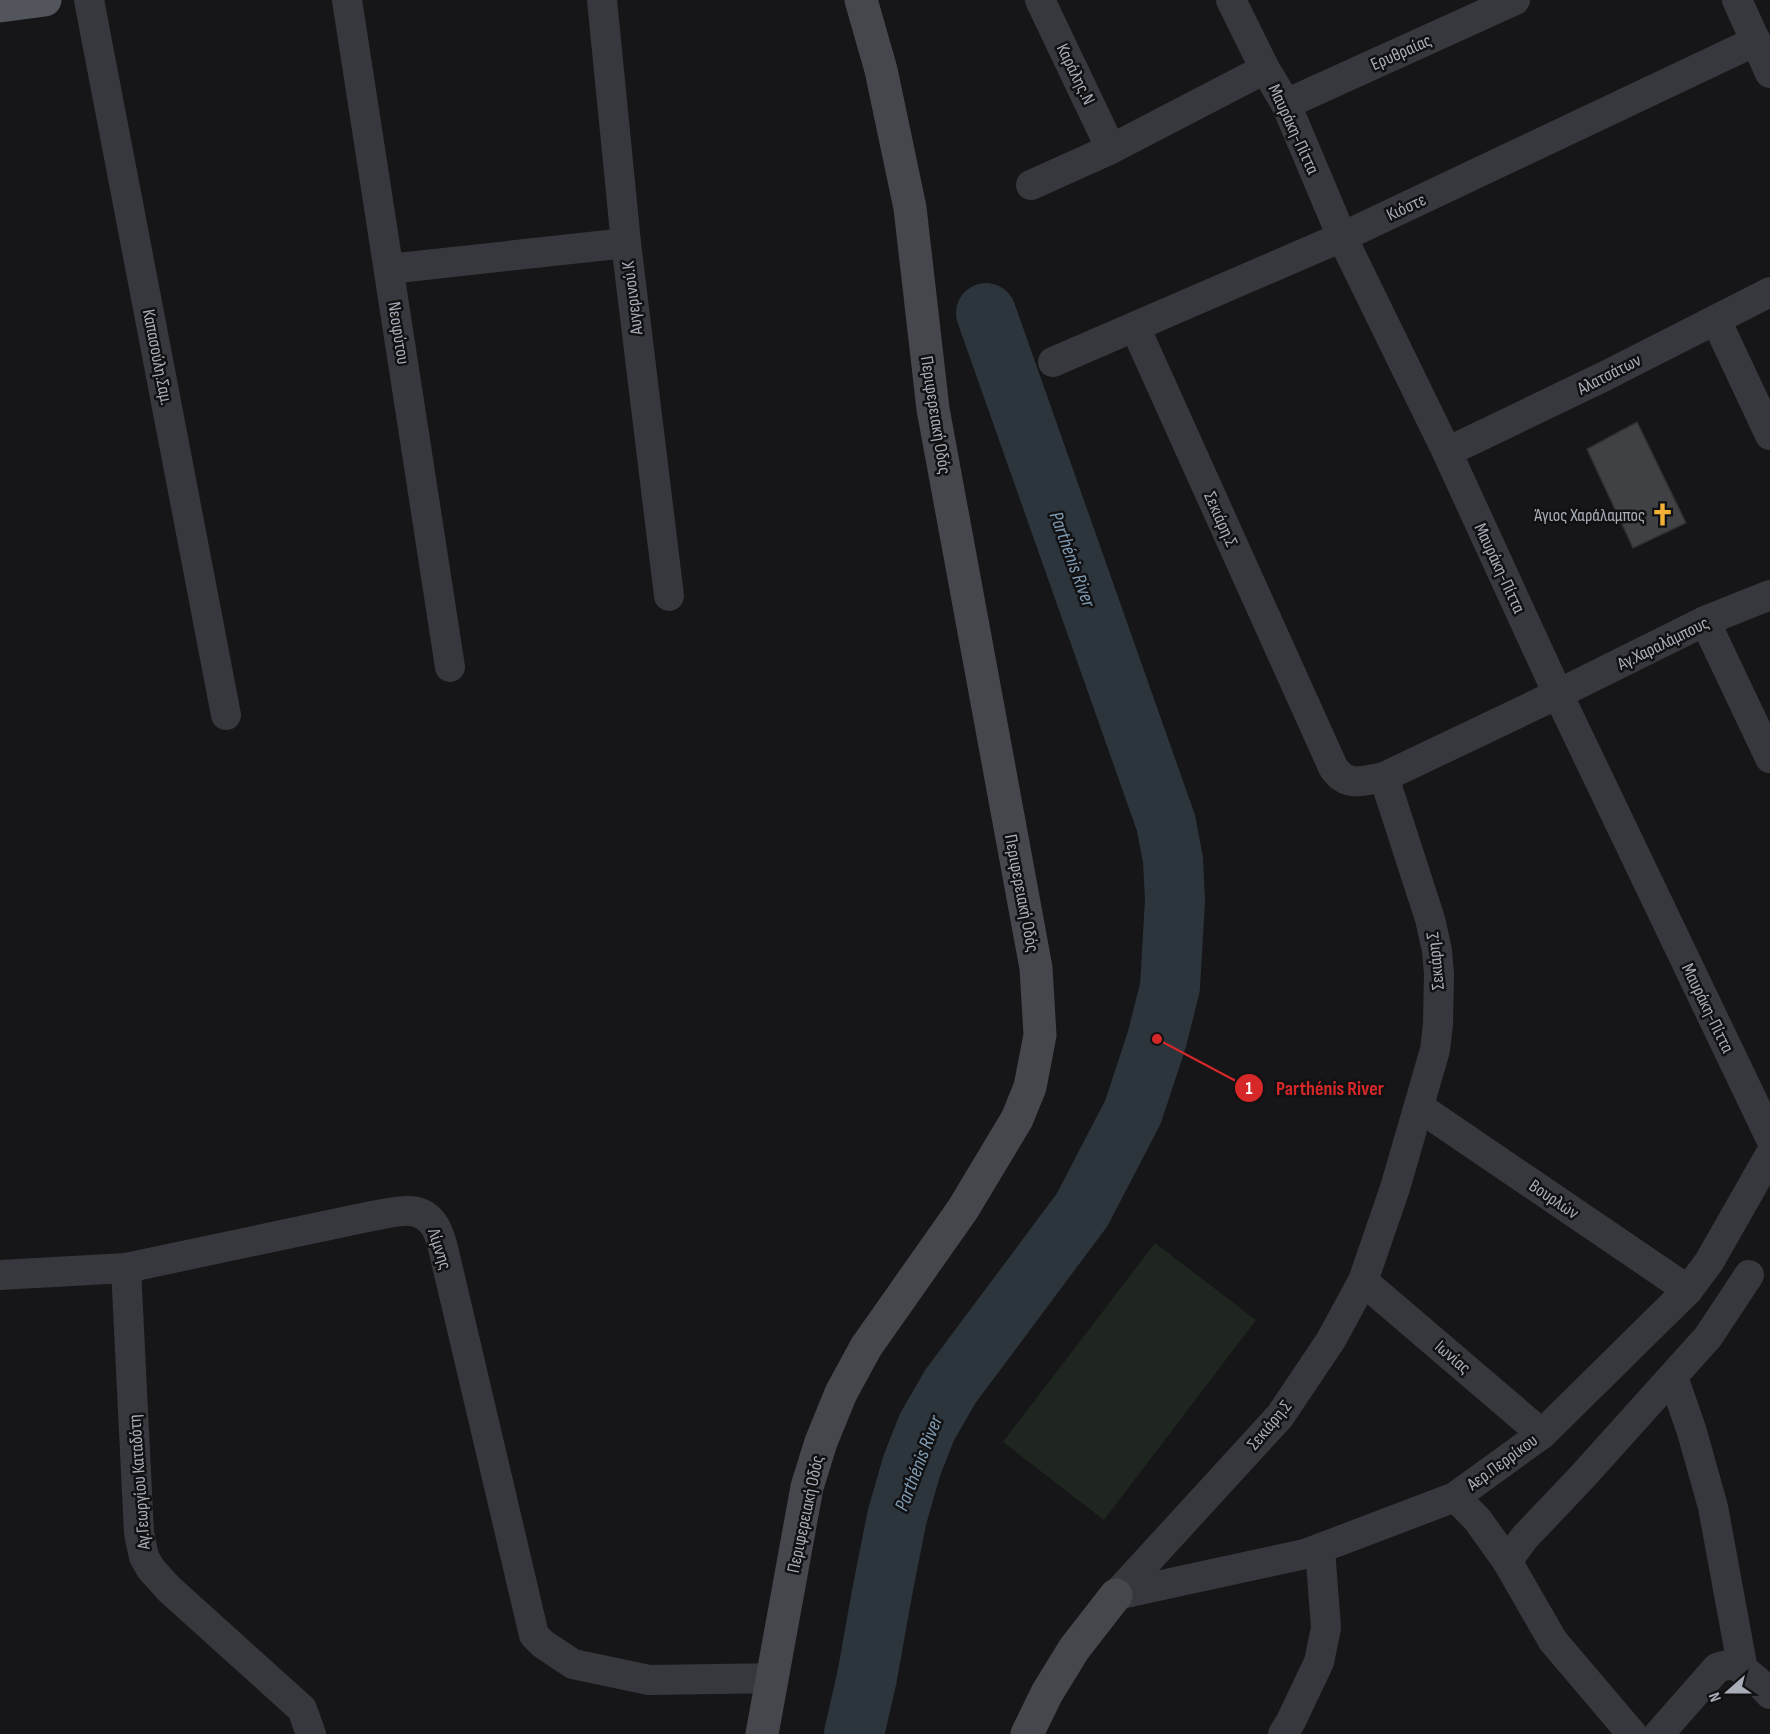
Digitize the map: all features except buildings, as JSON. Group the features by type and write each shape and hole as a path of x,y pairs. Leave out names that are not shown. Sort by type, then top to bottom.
{"main road":[{"path":"0,6 45,0"},
{"name":"Περιφερειακή Οδός","path":"762,1734 807,1487 821,1442 841,1393 866,1347 963,1209 1012,1127 1030,1087 1040,1035 1036,968 933,409 910,208 881,70 861,0"},
{"path":"1027,1734 1047,1693 1074,1649 1116,1595"}],"street":[{"name":"Καπασούλη.Σαμ.","path":"89,0 226,715"},
{"name":"Νεοφύτου","path":"347,0 450,667"},
{"name":"Αυγερινού.Κ","path":"602,0 626,243 669,596"},
{"name":"Καράλης.Ν","path":"1040,0 1111,149"},
{"name":"Μαυράκη-Πίττα","path":"1231,0 1265,69 1286,104 1342,237 1447,452 1558,694 1770,1137"},
{"name":"Ερυθραίας","path":"1286,104 1515,0"},
{"path":"1737,0 1770,73"},
{"name":"Κιόστε","path":"1053,362 1342,237 1756,41"},
{"path":"1031,185 1111,149 1265,69"},
{"path":"389,269 626,243"},
{"name":"Αλατσάτων","path":"1447,452 1531,413 1770,292"},
{"path":"1716,320 1770,435"},
{"name":"Σεκιάρη.Σ","path":"1116,1595 1280,1416 1331,1340 1363,1281 1395,1188 1419,1107 1436,1042 1439,992 1438,958 1430,919 1384,777 1354,782 1344,779 1333,767 1135,327"},
{"name":"Αγ.Χαραλάμπους","path":"1384,777 1705,621 1770,595"},
{"path":"1705,621 1770,758"},
{"name":"Βουρλών","path":"1419,1107 1688,1290"},
{"name":"Αερ.Περρίκου","path":"1116,1595 1305,1554 1455,1497 1542,1434 1688,1290 1709,1262 1770,1155"},
{"name":"Λίμνης","path":"0,1275 126,1268 372,1216 410,1211 429,1218 437,1228 448,1269 534,1635 543,1644 573,1664 649,1680 772,1678"},
{"path":"1507,1561 1525,1537 1708,1337 1759,1272 1709,1262"},
{"name":"Αγ.Γεωργίου Καταδότη","path":"126,1268 140,1533 144,1557 151,1569 169,1589 302,1709 311,1734"},
{"name":"Ιωνίας","path":"1363,1281 1542,1434"},
{"path":"1673,1377 1692,1432 1713,1507 1743,1670"},
{"path":"1455,1497 1478,1519 1507,1561 1553,1641 1632,1734"},
{"path":"1283,1734 1292,1721 1319,1662 1326,1628 1320,1549"},
{"path":"1659,1734 1717,1668 1731,1665 1743,1670 1770,1694"}],"shaded area":[{"path":"1155,1243 1256,1320 1104,1520 1003,1442"}],"waterway":[{"name":"Parthénis River","path":"854,1734 897,1517 912,1465 927,1427 950,1387 1082,1210 1133,1112 1157,1039 1170,987 1175,900 1173,860 1166,823 986,313"}],"place":[{"name":"Άγιος Χαράλαμπος","path":"1663,515"},
{"name":"Parthénis River","path":"1157,1039"}]}
